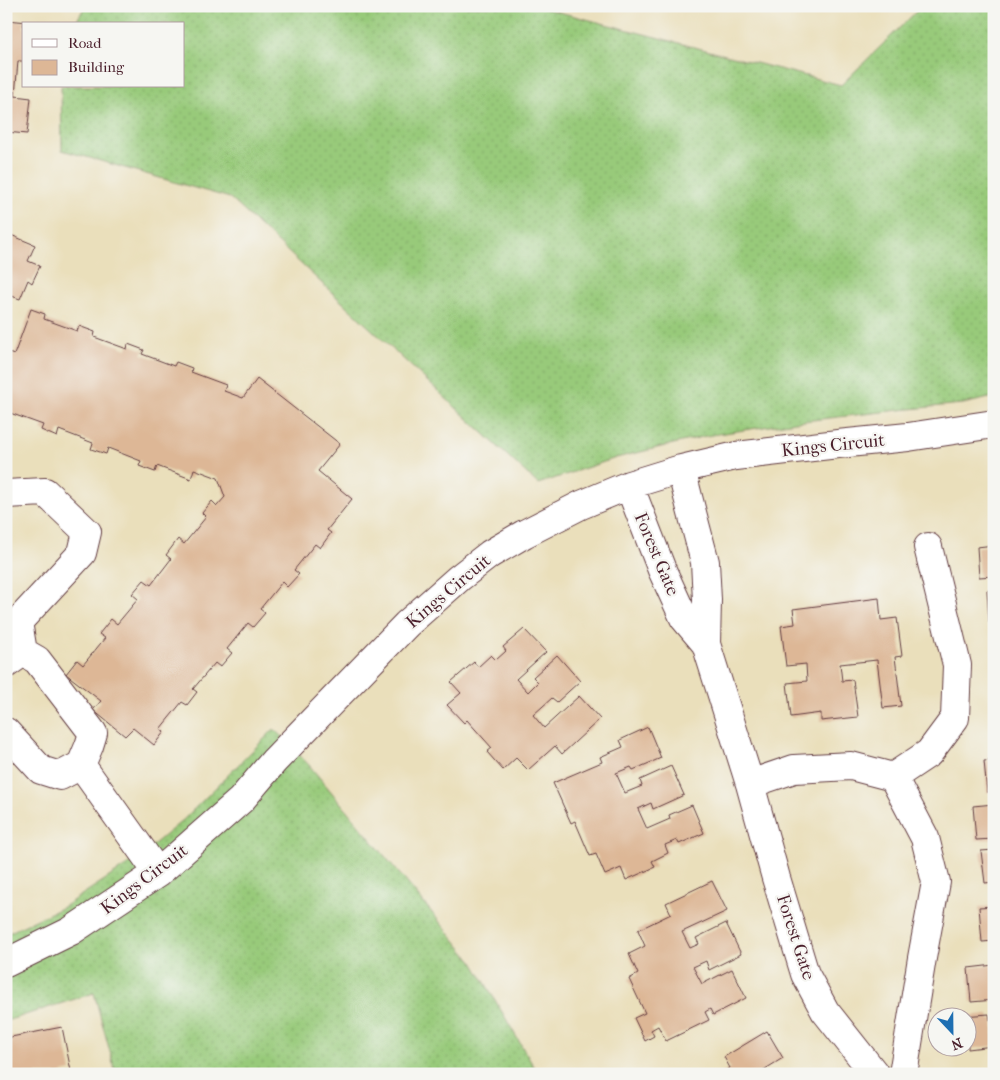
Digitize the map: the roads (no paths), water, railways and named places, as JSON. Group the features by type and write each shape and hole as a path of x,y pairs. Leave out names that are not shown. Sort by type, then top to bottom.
{"street":[{"name":"Kings Circuit","path":"6,963 72,930 158,873 241,800 274,761 407,624 459,578 490,554 524,534 581,504 629,485 681,469 736,456 908,437 994,424"},
{"name":"Forest Gate","path":"681,469 705,562 707,600 706,644 750,784 805,974 825,1011 875,1074"},
{"name":"Forest Gate","path":"629,485 662,570 684,618 706,644"},
{"path":"6,494 45,492 87,532 82,553 18,622 15,658 37,660 93,733 90,746 80,765 60,776 41,770 6,732"},
{"path":"750,784 794,769 851,766 893,776 929,753 955,718 957,665 928,547"},
{"path":"80,765 158,873"},
{"path":"893,776 925,838 936,882 903,1074"}]}
